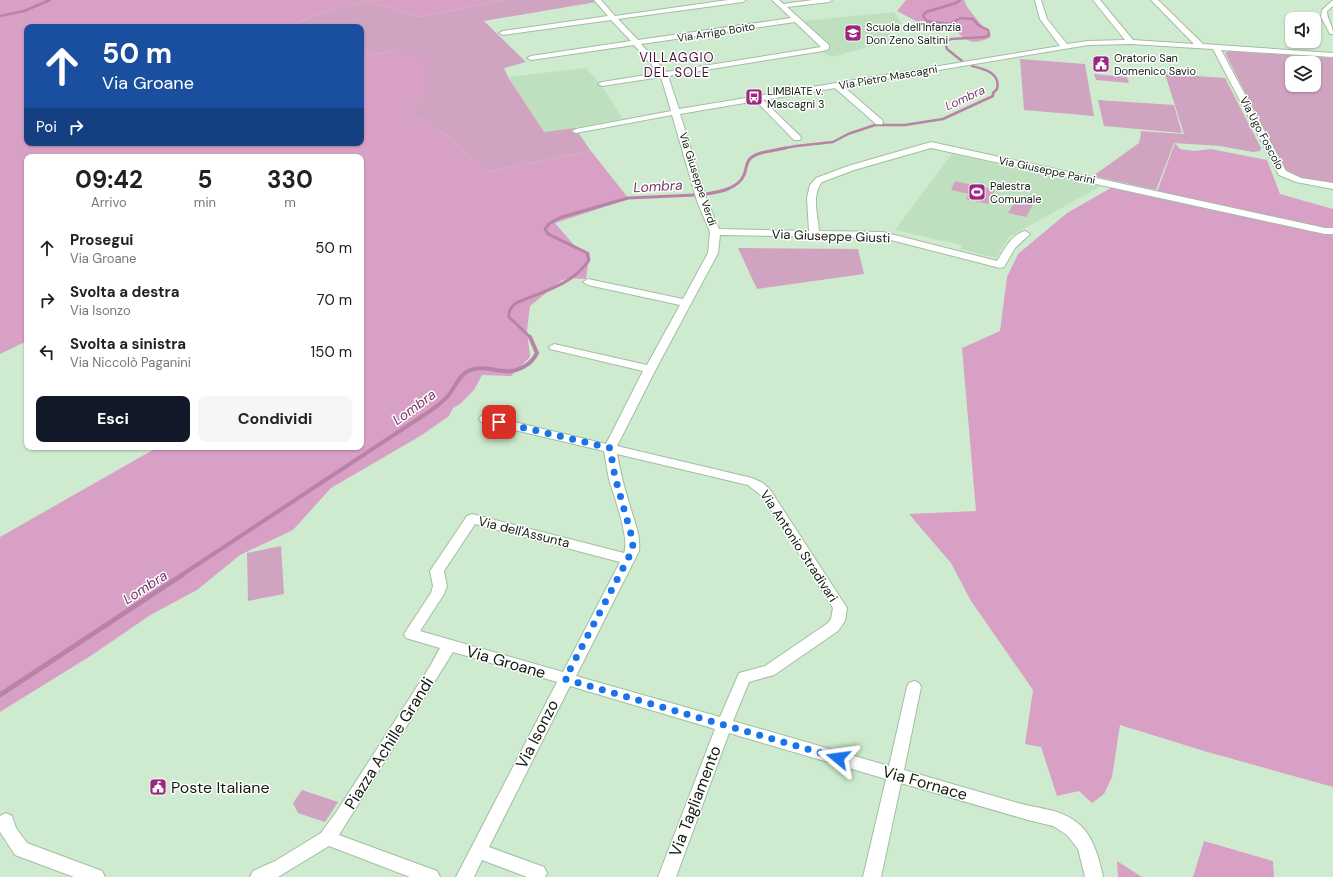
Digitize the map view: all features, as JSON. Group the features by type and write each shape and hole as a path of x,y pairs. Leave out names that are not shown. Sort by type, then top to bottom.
{"street":[{"name":"Via Giuseppe Verdi","path":"597,0 664,74 702,201 715,232 713,253 650,369 611,452"},
{"path":"503,33 743,0"},
{"path":"602,84 823,49 826,47 795,20 776,0"},
{"path":"782,6 829,0"},
{"path":"1038,0 1039,9 1050,28 1065,47"},
{"path":"1096,0 1131,42"},
{"path":"1154,0 1200,46"},
{"path":"1330,1 1324,11 1324,17 1333,32"},
{"name":"Via Arrigo Boito","path":"530,58 637,44 795,20"},
{"name":"Via Pietro Mascagni","path":"576,131 676,112 1076,45 1131,42 1333,55"},
{"name":"Via Ugo Foscolo","path":"1216,48 1282,173 1289,177 1333,186"},
{"path":"838,86 879,122"},
{"path":"758,99 797,138"},
{"name":"Via Giuseppe Parini","path":"814,234 811,193 815,184 819,180 845,170 931,145 1325,231 1333,231"},
{"name":"Via Giuseppe Giusti","path":"715,232 883,236 1000,265 1011,246 1025,234"},
{"path":"588,282 687,303"},
{"path":"554,347 650,369"},
{"path":"485,418 611,452"},
{"name":"Via Isonzo","path":"465,877 565,679 632,551 633,544 615,477 611,452"},
{"name":"Via Antonio Stradivari","path":"611,452 752,482 759,486 767,494 840,608 838,621 833,627 769,671 744,677 724,725"},
{"name":"Via dell'Assunta","path":"449,646 411,634 437,594 440,586 437,572 442,562 472,519 628,559"},
{"name":"Via Groane","path":"449,646 724,725"},
{"name":"Piazza Achille Grandi","path":"259,877 281,867 327,838 347,810 449,646"},
{"path":"872,877 914,687"},
{"name":"Via Fornace","path":"724,725 1028,813 1058,820 1080,836 1087,849 1094,877"},
{"name":"Via Tagliamento","path":"667,877 724,725"},
{"path":"6,821 8,831 21,849 96,877"},
{"path":"327,838 431,877"},
{"path":"478,851 538,873 536,877"}],"shaded area":[{"path":"0,0 504,0 420,17 366,1 317,14 295,24 24,24 24,146 364,146 364,55 401,49 429,59 426,92 407,112 446,135 487,172 591,151 629,199 555,223 574,245 590,253 586,279 569,278 561,281 530,306 527,330 530,357 511,376 482,375 474,390 460,404 453,408 449,416 422,435 331,488 293,530 240,555 197,590 152,614 92,655 0,712 0,537 153,450 364,450 364,154 24,154 24,342 0,354"},
{"path":"504,0 594,0 596,2 484,21 526,62 504,68 508,77 544,132 575,128 591,151 487,172 446,135 407,112 426,92 401,49 364,55 364,24 295,24 317,14 366,1 420,17"},
{"path":"906,0 964,0 967,7 991,37 976,42 964,38 955,30 929,28 897,11"},
{"name":"Scuola dell'Infanzia Don Zeno Saltini","path":"894,12 902,24 878,28 900,38 832,57 822,52 828,51 830,46 804,21"},
{"path":"1229,51 1303,56 1285,56 1285,92 1321,92 1321,57 1333,58 1333,185 1292,176 1286,172 1225,53"},
{"path":"1020,59 1085,64 1094,116 1024,110"},
{"path":"586,68 602,86 623,119 544,133 508,77"},
{"path":"1094,74 1127,77 1129,83 1096,80"},
{"path":"1165,74 1225,78 1261,148 1260,151 1253,152 1220,146 1174,143 1156,190 1093,176 1139,143 1141,134 1140,131 1184,134"},
{"path":"1098,100 1174,105 1182,133 1104,126"},
{"path":"1175,143 1180,149 1194,151 1211,149 1267,160 1280,194 1333,209 1333,787 1204,751 1120,725 1112,777 1104,794 1092,803 1079,791 1057,796 1041,747 1025,744 1033,690 971,601 951,563 909,514 976,511 962,348 1000,331 1007,277 1018,254 1067,213 1111,188 1155,197"},
{"path":"952,154 1101,186 1009,237 996,258 960,249 962,245 895,230"},
{"name":"Palestra Comunale","path":"955,181 995,190 988,204 966,199 969,194 951,190"},
{"path":"1016,199 1034,203 1026,217 1008,213"},
{"path":"738,248 858,249 864,274 757,289"},
{"path":"281,546 284,594 248,601 247,553"},
{"path":"302,790 338,802 325,822 298,813 293,803"},
{"path":"1204,841 1273,861 1274,877 1193,877"},
{"path":"1117,861 1142,877 1118,877"}],"waterway":[{"path":"0,16 24,11 50,0"},
{"name":"Lombra","path":"960,0 956,3 926,12 923,16 927,21 949,24 961,18 973,19 978,25 988,30 989,35 985,37 951,39 945,42 947,49 962,61"},
{"name":"Lombra","path":"782,149 833,142 848,134 875,125 905,125 943,119 993,96 993,93 997,89 998,84 994,75 986,70 972,66"},
{"name":"Lombra","path":"706,194 728,189 737,184 744,175 748,162 752,157 761,153 782,149"},
{"name":"Lombra","path":"530,337 509,317 509,311 511,308 516,303 565,282 582,269 589,260 587,253 548,234 545,229 550,223 562,217 628,198 695,195"},
{"name":"Lombra","path":"180,576 432,409 447,397 458,380 465,373 481,368 511,371 527,365 537,353 530,337"},
{"name":"Lombra","path":"0,695 182,575"}],"place":[{"name":"Scuola dell'Infanzia Don Zeno Saltini","path":"853,33"},
{"name":"Oratorio San Domenico Savio","path":"1101,64"},
{"name":"LIMBIATE v. Mascagni 3","path":"754,97"},
{"name":"Palestra Comunale","path":"977,192"},
{"name":"Poste Italiane","path":"158,787"}],"district":[{"name":"VILLAGGIO DEL SOLE","path":"677,64"}],"route":[{"path":"499,422 610,448 615,477 631,534 633,544 632,551 565,679 838,758"}]}
